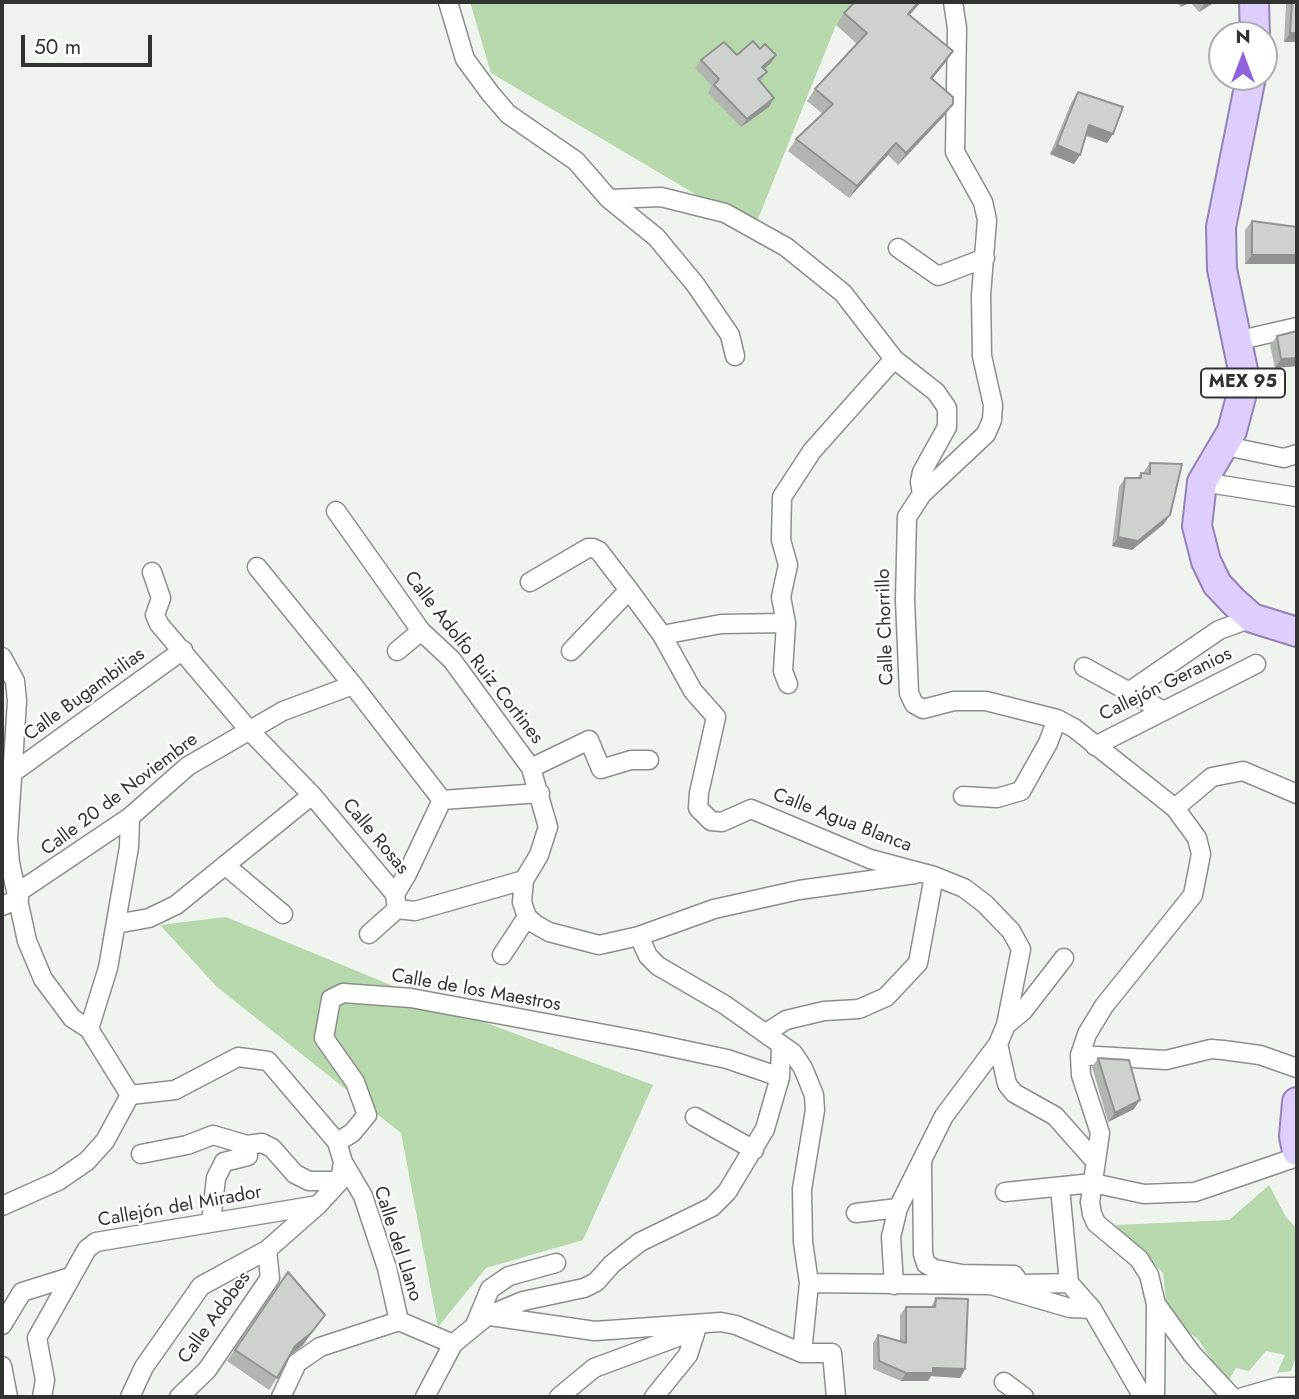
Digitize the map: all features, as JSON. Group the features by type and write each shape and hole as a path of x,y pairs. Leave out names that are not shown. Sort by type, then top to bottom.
{"main road":[{"path":"1254,2 1255,21"},
{"name":"MEX 95","path":"1248,91 1221,228 1222,269 1244,375 1232,431 1202,482 1197,526 1206,561 1217,584 1252,618 1297,632"},
{"path":"1297,1102 1294,1136 1297,1151"}],"street":[{"path":"448,2 466,59 490,93 508,114 576,161 609,199 656,237 715,311 730,335 735,356"},
{"name":"Calle Chorrillo","path":"953,2 957,28 955,152 983,202 987,220 981,295 982,356 993,405 992,420 986,434 912,505 905,532 909,692 914,704 923,709 954,701 986,701 1057,719 1074,728 1175,808 1197,838 1201,854 1193,895 1104,1006 1087,1034 1080,1055"},
{"path":"609,199 638,196 681,201 725,213 761,232 817,270 843,293 894,359 936,392 947,408 947,427 922,472 922,494"},
{"path":"898,248 938,276 985,258"},
{"path":"1236,341 1269,336 1297,327"},
{"path":"788,684 783,663 786,623 781,597 788,565 782,540 782,497 812,451 894,359"},
{"path":"1222,445 1284,458 1297,454"},
{"path":"1202,482 1297,497"},
{"name":"Calle Adolfo Ruiz Cortines","path":"336,511 421,631 452,660 531,768 548,827 546,839 523,880"},
{"name":"Calle Agua Blanca","path":"530,582 588,548 599,551 629,590 662,635 693,691 716,718 699,793 698,808 704,816 711,821 722,822 751,809 870,859 928,874 964,888 985,904 1018,940 1021,949 1006,1025 998,1044 944,1116 898,1208 891,1237 894,1285"},
{"path":"257,567 442,800"},
{"name":"Calle Rosas","path":"152,572 160,598 155,615 159,624 249,730 312,795 396,902"},
{"path":"571,650 629,590"},
{"path":"1130,691 1219,630 1252,618"},
{"path":"662,635 721,625 786,623"},
{"path":"397,651 421,631"},
{"name":"Calle Bugambilias","path":"10,774 183,650"},
{"path":"2,657 15,681 17,701 10,774 10,863 13,899 43,979 72,1017 89,1029 130,1096 105,1142 87,1161 58,1181 2,1206"},
{"name":"Callejón Geranios","path":"1095,746 1256,664"},
{"path":"1084,667 1162,710"},
{"name":"Calle 20 de Noviembre","path":"13,899 130,817 188,766 284,711 353,685"},
{"path":"963,796 997,798 1021,791 1048,743 1057,719"},
{"path":"531,768 589,740 601,769 631,760 649,760"},
{"path":"1175,808 1212,777 1252,772 1297,794"},
{"path":"442,800 540,793"},
{"path":"116,924 164,913 312,795"},
{"path":"369,933 396,902 442,800"},
{"path":"89,1029 108,968 129,847 130,817"},
{"path":"225,865 283,914"},
{"path":"396,902 415,911 523,880 522,902 527,917 549,932 599,944 639,936 738,903 799,890 928,874 919,963 886,997 859,1009 824,1011 786,1020 766,1033"},
{"path":"502,955 527,917"},
{"path":"639,936 648,956 658,966 766,1033 793,1053 803,1068 814,1096 816,1110 802,1189 803,1242 809,1283 802,1353"},
{"path":"1006,1025 1023,1012 1064,958"},
{"name":"Calle de los Maestros","path":"337,1142 352,1133 367,1115 366,1105 355,1082 324,1038 331,999 343,993 411,998 642,1041 727,1059 780,1077"},
{"path":"998,1044 1007,1084 1014,1093 1055,1116 1095,1161"},
{"path":"425,1397 453,1344 481,1320 523,1301 584,1288 596,1282 612,1264 640,1242 712,1207 727,1192 765,1129 780,1077 782,1045"},
{"path":"1156,1397 1156,1304 1149,1275 1139,1259 1096,1223 1090,1202 1100,1133 1081,1075 1080,1055 1166,1060 1211,1049 1260,1055 1297,1068"},
{"name":"Calle del Llano","path":"130,1096 175,1090 238,1057 268,1061 337,1142 343,1162 363,1196 387,1268 399,1321 453,1344"},
{"path":"695,1117 754,1150"},
{"path":"141,1154 187,1145 213,1135 248,1148 262,1143 272,1147 295,1174 309,1181 340,1181"},
{"path":"211,1222 214,1186 224,1162 248,1156 248,1148"},
{"path":"1006,1192 1093,1184 1144,1194 1195,1192 1297,1157"},
{"path":"922,1159 923,1254 926,1264 935,1269 962,1273 1014,1275 1022,1290"},
{"path":"131,1397 144,1367 201,1286 267,1250 318,1205 340,1181 343,1162"},
{"path":"1060,1188 1069,1283 1092,1309 1143,1397"},
{"name":"Callejón del Mirador","path":"42,1397 45,1380 37,1338 87,1249 96,1242 318,1205"},
{"path":"856,1213 898,1208"},
{"name":"Calle Adobes","path":"179,1397 207,1370 270,1278 267,1250"},
{"path":"481,1320 490,1289 509,1276 556,1263"},
{"path":"2,1325 22,1292 70,1277"},
{"path":"809,1283 991,1285 1022,1290 1070,1308 1092,1309"},
{"path":"1022,1290 1069,1283"},
{"path":"1156,1304 1192,1354 1232,1397"},
{"path":"481,1320 595,1331 698,1324 736,1325 802,1353 832,1353 836,1397"},
{"path":"281,1397 297,1363 320,1347 399,1321"},
{"path":"559,1397 594,1368 683,1335 698,1324"},
{"path":"654,1397 688,1355 698,1324"},
{"path":"2,1366 8,1397"},
{"path":"1004,1382 1024,1397"},
{"path":"1243,1397 1278,1387 1297,1387"}],"green space":[{"path":"470,2 858,2 836,25 754,229 491,73"},
{"path":"226,917 449,1009 653,1085 583,1240 486,1268 438,1327 401,1133 217,987 160,925"},
{"path":"1269,1185 1286,1217 1297,1229 1297,1354 1291,1371 1277,1373 1285,1355 1266,1351 1249,1371 1236,1368 1226,1384 1198,1339 1168,1318 1163,1273 1115,1225 1229,1220"}],"building":[{"path":"855,2 919,2 908,14 953,51 931,78 953,97 953,104 906,153 896,143 857,186 796,139 833,104 815,89 867,33 844,13"},
{"path":"1292,2 1297,2 1297,33 1290,33"},
{"path":"753,41 760,49 765,44 776,55 762,67 767,72 758,79 774,98 747,119 714,85 719,79 701,60 724,42 737,55"},
{"path":"1078,92 1123,107 1113,134 1089,125 1080,155 1057,145"},
{"path":"1252,221 1297,227 1297,255 1252,255"},
{"path":"1297,331 1297,358 1281,359 1277,336"},
{"path":"1150,463 1182,464 1170,515 1138,541 1118,537 1125,478 1141,478 1141,473 1150,474"},
{"path":"1098,1058 1129,1060 1140,1100 1115,1113"},
{"path":"288,1272 325,1315 311,1333 295,1346 277,1378 235,1350"},
{"path":"936,1298 968,1299 965,1369 933,1368 933,1373 906,1373 879,1361 878,1335 906,1343 906,1307 935,1307"}]}
